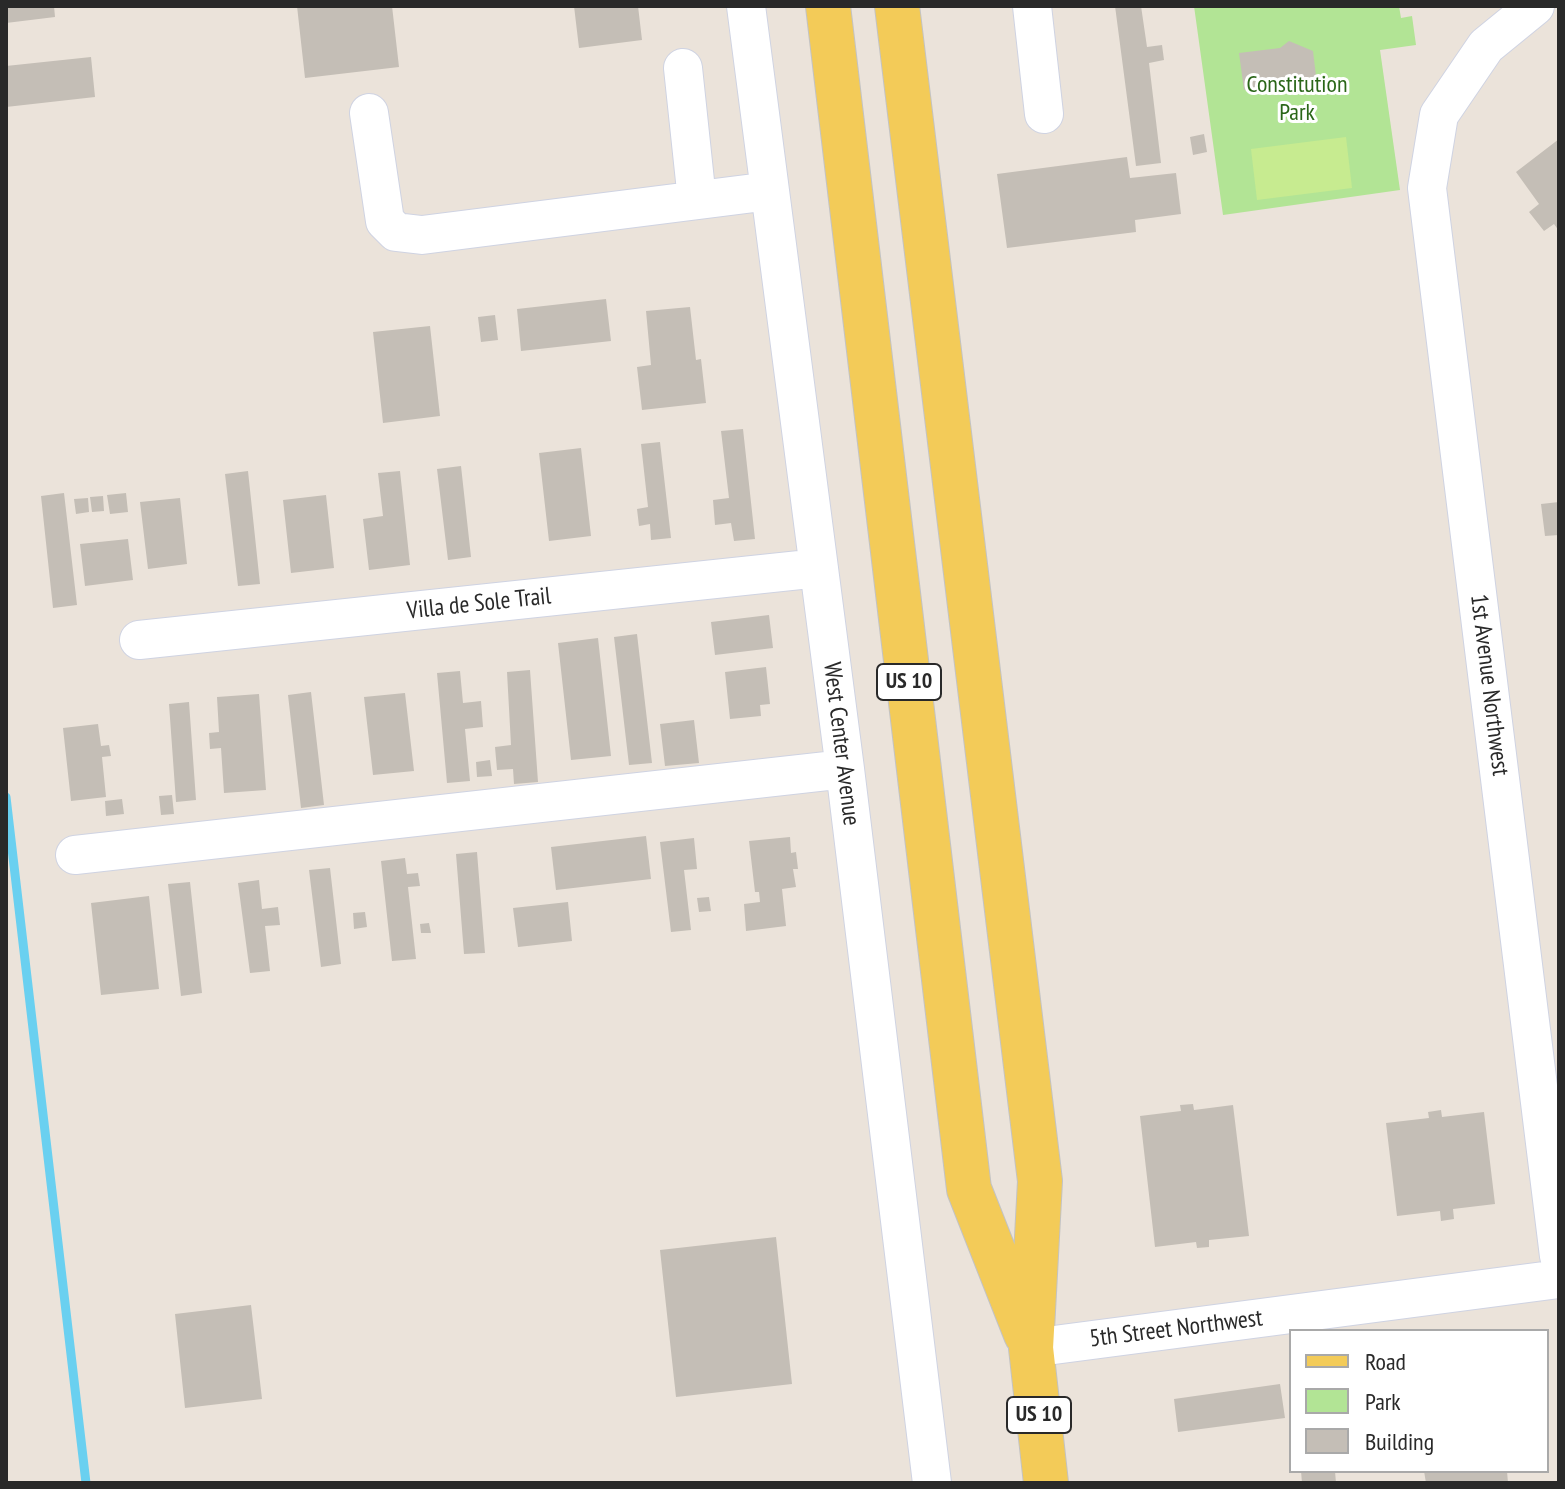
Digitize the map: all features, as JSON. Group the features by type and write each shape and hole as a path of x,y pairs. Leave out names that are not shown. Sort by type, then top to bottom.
{"main road":[{"name":"US 10","path":"828,6 969,1189 1031,1348"},
{"name":"US 10","path":"897,6 1040,1181 1031,1348 1046,1483"}],"street":[{"name":"West Center Avenue","path":"746,6 845,769 932,1483"},
{"path":"1032,6 1044,114"},
{"name":"1st Avenue Northwest","path":"1535,6 1486,46 1439,115 1427,188 1559,1256"},
{"path":"683,68 697,200"},
{"path":"369,113 385,221 396,232 422,235 770,191"},
{"name":"Villa de Sole Trail","path":"139,640 819,568"},
{"path":"75,855 845,769"},
{"name":"5th Street Northwest","path":"1031,1348 1559,1279"}],"green space":[{"name":"Constitution Park","path":"1194,6 1399,6 1401,18 1412,16 1416,45 1380,50 1400,190 1223,215"},
{"path":"1346,137 1352,188 1257,200 1251,149"}],"building":[{"path":"6,6 54,6 55,17 6,23"},
{"path":"297,6 392,6 399,67 305,78"},
{"path":"574,6 638,6 642,40 579,48"},
{"path":"1115,6 1141,6 1147,47 1162,45 1164,60 1149,63 1161,163 1136,166"},
{"path":"1289,41 1313,51 1316,76 1296,90 1283,85 1244,90 1239,53 1280,48"},
{"path":"91,57 95,97 6,107 6,66"},
{"path":"1204,134 1207,152 1193,155 1190,137"},
{"path":"1559,139 1559,231 1554,224 1544,231 1529,212 1539,204 1516,172"},
{"path":"1127,157 1130,178 1176,173 1181,214 1135,220 1136,232 1007,248 997,174"},
{"path":"606,299 611,341 521,351 517,309"},
{"path":"690,307 696,360 701,359 706,403 642,410 637,367 651,365 646,311"},
{"path":"495,315 498,340 481,342 478,317"},
{"path":"430,326 440,416 383,423 373,332"},
{"path":"743,429 755,539 734,541 731,523 715,525 713,500 729,498 721,431"},
{"path":"660,442 671,538 651,540 650,524 639,526 637,509 648,507 641,444"},
{"path":"581,448 591,536 549,541 539,453"},
{"path":"461,466 471,557 448,560 437,469"},
{"path":"248,471 260,584 238,586 225,474"},
{"path":"400,471 410,565 369,570 363,519 383,516 378,473"},
{"path":"64,493 77,605 53,608 41,496"},
{"path":"126,493 128,512 110,514 107,495"},
{"path":"326,495 334,568 291,573 283,500"},
{"path":"103,496 104,511 92,512 90,497"},
{"path":"88,498 89,512 76,514 74,499"},
{"path":"180,498 187,564 148,569 140,502"},
{"path":"1559,502 1559,535 1545,536 1541,504"},
{"path":"128,539 133,580 85,586 80,544"},
{"path":"769,615 773,648 715,655 711,622"},
{"path":"637,634 652,763 629,765 614,637"},
{"path":"598,638 611,756 571,760 558,643"},
{"path":"766,667 770,704 760,705 761,716 730,719 725,672"},
{"path":"530,670 538,782 514,784 513,769 497,770 495,747 511,745 507,672"},
{"path":"460,671 463,703 481,701 483,727 465,729 470,781 447,783 437,673"},
{"path":"311,692 324,805 301,808 288,695"},
{"path":"405,693 414,771 373,775 364,697"},
{"path":"259,694 266,790 224,793 221,748 210,749 209,733 219,732 217,697"},
{"path":"189,702 196,800 176,802 169,704"},
{"path":"694,720 699,763 665,766 660,724"},
{"path":"98,724 101,746 109,745 111,756 102,757 106,797 71,801 63,728"},
{"path":"490,760 492,776 477,777 476,762"},
{"path":"172,795 174,814 161,815 159,796"},
{"path":"122,799 124,814 106,816 105,801"},
{"path":"646,836 651,879 556,890 551,847"},
{"path":"790,837 791,853 796,852 798,869 793,869 796,887 782,889 786,926 746,931 744,904 760,902 759,892 755,892 749,841"},
{"path":"694,838 697,869 684,870 691,930 671,932 660,842"},
{"path":"477,852 485,953 464,954 456,854"},
{"path":"405,858 407,874 418,873 420,886 408,887 416,959 392,961 381,861"},
{"path":"330,868 341,964 321,967 309,870"},
{"path":"259,880 262,909 278,907 280,925 265,926 270,971 250,973 238,883"},
{"path":"190,882 202,993 181,996 168,884"},
{"path":"149,896 159,989 101,995 91,903"},
{"path":"709,897 711,911 699,912 697,898"},
{"path":"568,902 572,941 518,947 513,908"},
{"path":"365,912 367,927 354,929 353,913"},
{"path":"429,923 431,933 421,933 420,924"},
{"path":"1193,1104 1194,1110 1233,1105 1249,1236 1209,1240 1209,1247 1197,1248 1196,1242 1155,1247 1140,1116 1181,1111 1180,1105"},
{"path":"1441,1110 1442,1117 1484,1112 1495,1204 1453,1209 1454,1219 1441,1221 1440,1211 1397,1216 1386,1123 1429,1118 1428,1112"},
{"path":"776,1237 792,1384 676,1397 660,1250"},
{"path":"251,1305 262,1399 185,1408 175,1314"},
{"path":"1280,1384 1285,1418 1178,1432 1174,1399"},
{"path":"1301,1473 1335,1473 1336,1483 1302,1483"},
{"path":"1424,1473 1507,1473 1508,1483 1426,1483"}],"waterway":[{"path":"6,797 86,1483"}]}
